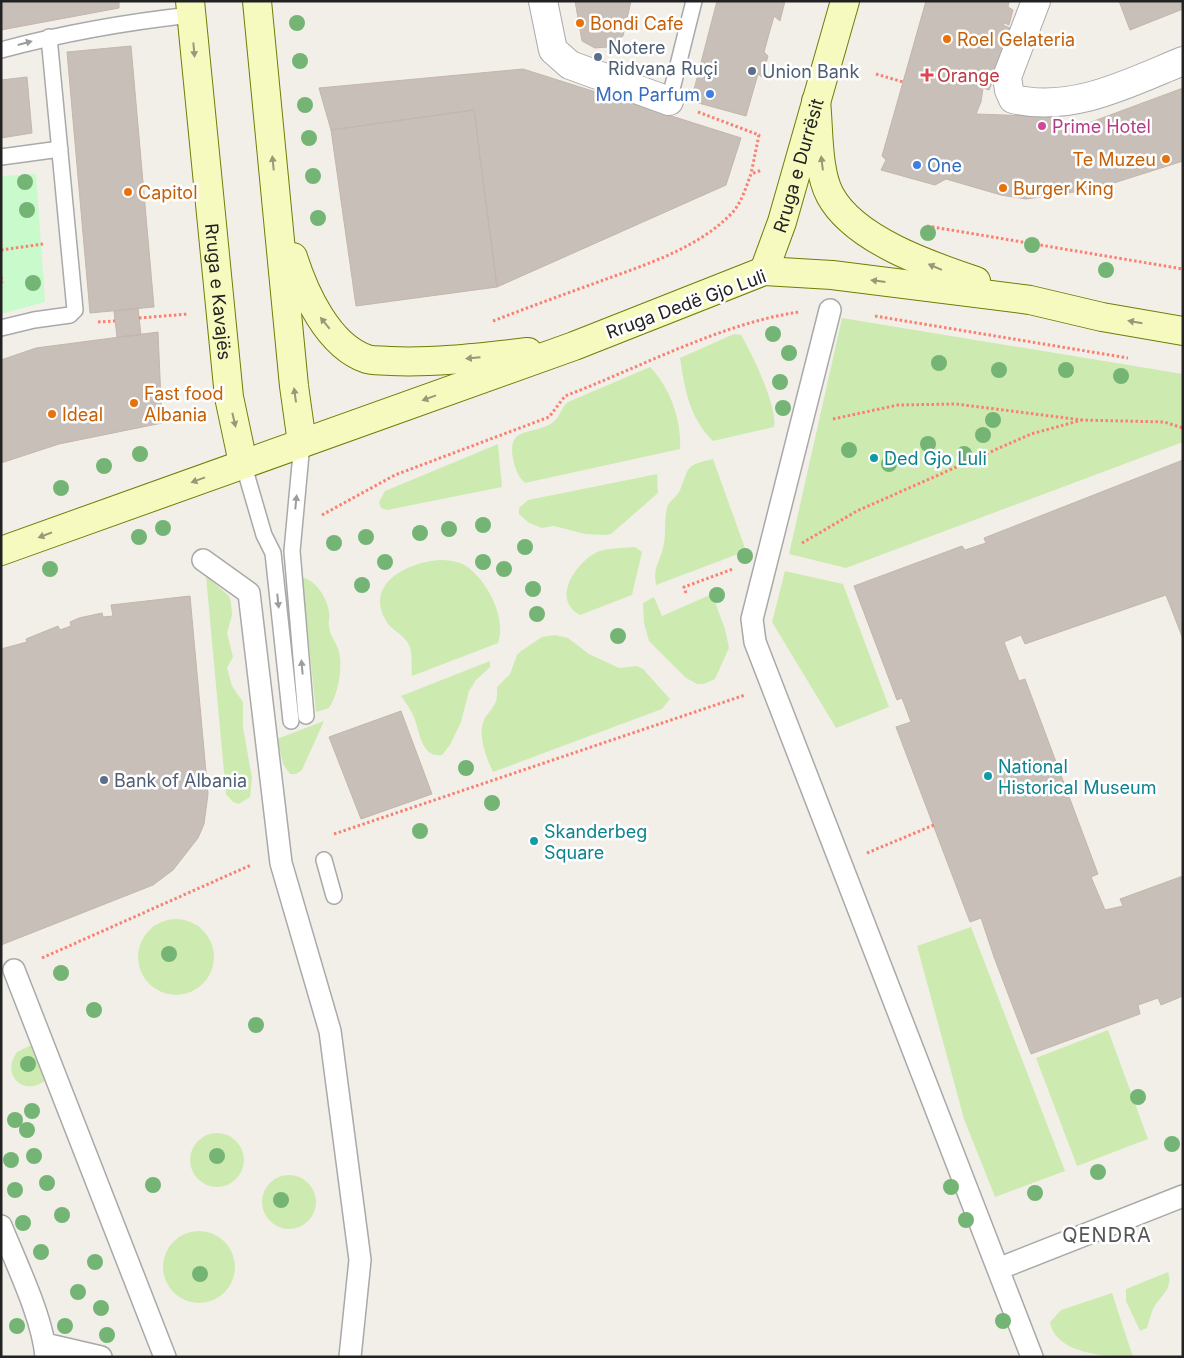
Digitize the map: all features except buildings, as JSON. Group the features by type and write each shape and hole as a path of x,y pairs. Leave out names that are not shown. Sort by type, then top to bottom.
{"main road":[{"path":"258,1 294,386 302,443"},
{"name":"Rruga e Durrësit","path":"764,272 782,222 845,1"},
{"name":"Rruga e Kavajës","path":"190,8 229,397 255,459"},
{"path":"816,101 825,180 830,196 846,214 882,243 907,255 1030,300"},
{"path":"278,211 302,286 320,317 344,347 367,360 420,362 574,346"},
{"name":"Rruga Dedë Gjo Luli","path":"1,551 574,346 764,272 832,275 1030,300 1102,317 1183,331"}],"street":[{"path":"543,1 554,50 570,65 670,101"},
{"path":"1036,1 1008,77 1009,90 1013,99 1025,102 1092,98 1183,61"},
{"path":"830,310 752,619 755,642 1032,1357"},
{"path":"203,560 249,593 279,853 330,1031 360,1260 350,1357"},
{"path":"14,970 165,1357"},
{"path":"998,1269 1183,1196"},
{"path":"1,1226 34,1312 45,1350 102,1357"}],"lane":[{"path":"670,101 694,1"},
{"path":"1,50 49,37 190,8"},
{"path":"1,328 34,320 70,315 75,310 49,37"},
{"path":"1,157 60,149"},
{"path":"302,443 292,551 306,716"},
{"path":"255,459 264,535 273,553 290,721"},
{"path":"320,861 331,897"}],"path":[{"path":"876,74 904,82"},
{"path":"492,322 643,265 690,244 713,230 733,211 744,193 751,174 759,135 670,101"},
{"path":"751,174 802,154"},
{"path":"920,224 1183,269"},
{"path":"1,250 41,244"},
{"path":"1,277 2,283"},
{"path":"344,503 395,475 549,417 565,396 665,355 765,318 818,309 830,310 1135,359"},
{"path":"139,318 188,314"},
{"path":"801,426 898,404 956,404 1082,420 1164,422 1183,428"},
{"path":"768,556 808,540 857,511 1031,434 1082,420"},
{"path":"686,593 684,587 707,578"},
{"path":"326,837 771,686"},
{"path":"861,856 934,825"},
{"path":"14,970 279,853"}],"green space":[{"path":"36,174 45,302 1,314 1,176"},
{"path":"842,318 1183,374 1183,442 846,568 789,554"},
{"path":"734,334 741,335 757,367 772,407 774,427 713,441 698,422 689,403 680,358"},
{"path":"650,367 669,394 677,416 680,449 525,483 523,481 517,472 513,459 512,448 517,436 552,423 568,402"},
{"path":"498,444 502,487 387,510 381,508 379,502 385,491"},
{"path":"713,459 746,551 656,585 656,570 664,543 668,505 679,492 687,471 697,463"},
{"path":"657,474 658,493 611,534 585,534 554,526 542,528 529,523 519,514 519,508 528,500"},
{"path":"635,547 642,552 632,595 580,615 572,608 567,600 567,591 569,582 581,564 597,552"},
{"path":"439,560 463,564 481,580 493,600 500,622 498,643 412,676 409,645 387,623 380,606 381,594 394,576 404,570 416,565"},
{"path":"785,571 843,584 889,707 836,728 772,622"},
{"path":"206,576 229,596 231,602 232,615 227,633 233,657 227,668 232,686 243,702 243,727 252,778 250,797 239,804 233,802 226,794"},
{"path":"302,577 312,582 320,590 326,601 330,630 340,659 339,681 335,696 329,708 316,712"},
{"path":"712,594 725,629 729,648 715,679 704,684 697,684 686,678 649,641 644,623 643,603 654,597 662,616"},
{"path":"555,635 568,638 589,654 619,668 637,666 643,669 670,699 662,709 493,772 483,744 482,728 495,702 497,687 510,674 517,655 521,651 542,637"},
{"path":"490,661 490,667 476,680 469,691 461,722 450,745 442,755 435,755 430,752 422,743 413,714 401,696"},
{"path":"324,721 302,770 296,774 290,774 283,764 277,739"},
{"path":"176,919 190,922 203,930 211,943 214,957 211,971 203,984 190,992 176,995 162,992 149,984 141,971 138,957 141,943 149,930 162,922"},
{"path":"971,927 1065,1171 995,1197 964,1119 917,946"},
{"path":"1108,1030 1148,1139 1077,1166 1036,1058"},
{"path":"29,1046 37,1047 46,1080 38,1085 23,1085 13,1076 11,1069 12,1061 17,1052"},
{"path":"212,1133 222,1133 232,1137 240,1145 244,1160 240,1175 232,1183 222,1187 212,1187 202,1183 194,1175 190,1165 190,1155 194,1145 202,1137"},
{"path":"284,1175 294,1175 308,1183 314,1192 316,1202 314,1212 308,1221 294,1229 284,1229 274,1224 267,1217 262,1207 262,1197 267,1187 274,1180"},
{"path":"199,1231 213,1234 225,1241 232,1253 235,1267 232,1281 225,1293 213,1300 199,1303 185,1300 173,1293 166,1281 163,1267 166,1253 173,1241 185,1234"},
{"path":"1168,1272 1169,1286 1154,1307 1147,1328 1140,1331 1126,1301 1126,1289"},
{"path":"1112,1293 1133,1357 1084,1352 1061,1341 1054,1333 1050,1322 1061,1310"}],"place":[{"name":"Bondi Cafe","path":"580,23"},
{"name":"Roel Gelateria","path":"947,39"},
{"name":"Notere Ridvana Ruçi","path":"598,57"},
{"name":"Union Bank","path":"752,71"},
{"name":"Orange","path":"927,75"},
{"name":"Mon Parfum","path":"710,94"},
{"name":"Prime Hotel","path":"1042,126"},
{"name":"Te Muzeu","path":"1166,159"},
{"name":"One","path":"917,165"},
{"name":"Burger King","path":"1003,188"},
{"name":"Capitol","path":"128,192"},
{"name":"Fast food Albania","path":"134,403"},
{"name":"Ideal","path":"52,414"},
{"name":"Ded Gjo Luli","path":"874,458"},
{"name":"National Historical Museum","path":"988,776"},
{"name":"Bank of Albania","path":"104,780"},
{"name":"Skanderbeg Square","path":"534,841"}],"district":[{"name":"QENDRA","path":"1107,1235"}]}
